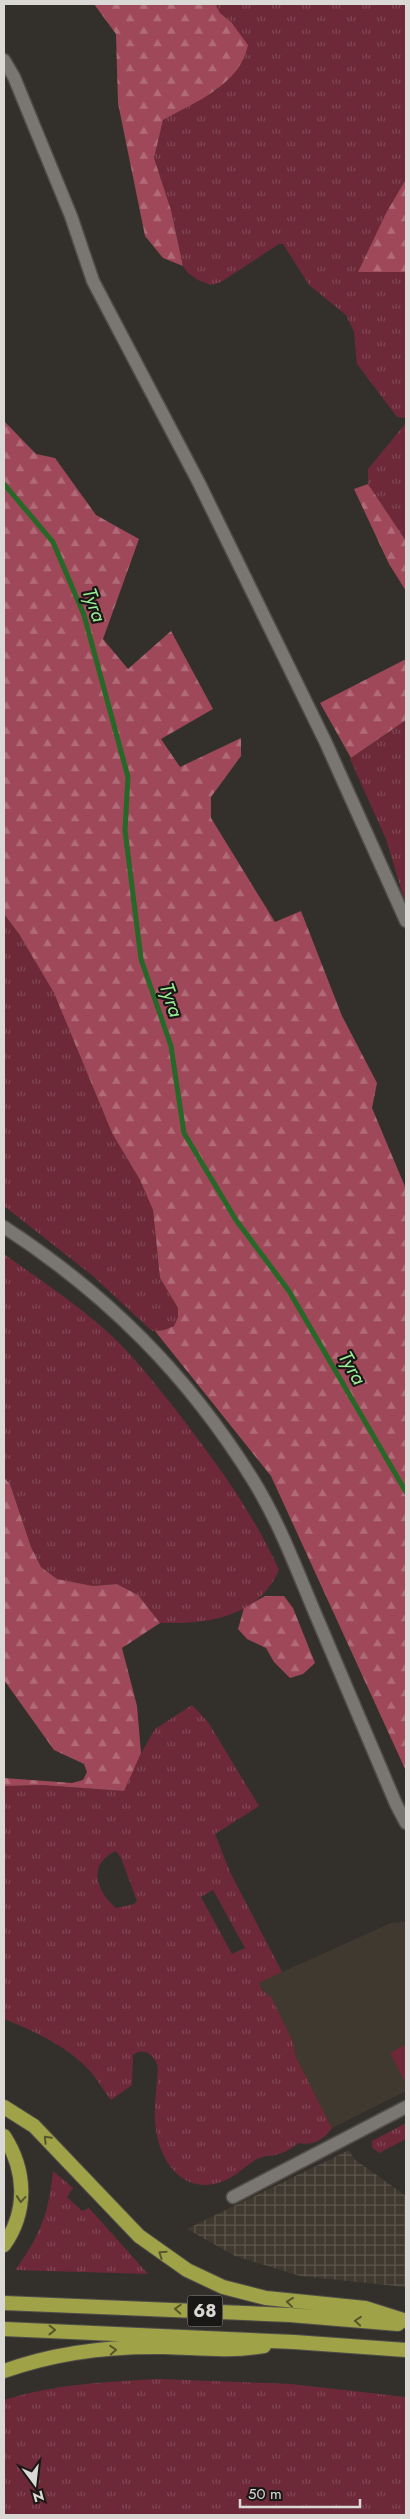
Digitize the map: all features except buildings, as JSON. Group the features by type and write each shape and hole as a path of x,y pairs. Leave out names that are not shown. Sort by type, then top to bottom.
{"highway":[{"path":"4,2107 34,2126 139,2236 186,2270 223,2287 258,2297 289,2302 366,2308 406,2321"},
{"path":"4,2136 16,2158 22,2185 19,2213 4,2245"},
{"name":"68","path":"4,2302 290,2314 406,2325"},
{"name":"68","path":"4,2329 294,2342 406,2350"},
{"path":"4,2371 48,2358 89,2352 164,2347 233,2351 294,2342"}],"street":[{"path":"4,60 14,78 71,216 93,281 199,483 313,716 406,921"},
{"path":"4,1227 31,1244 113,1308 155,1350 203,1408 253,1480 280,1530 396,1804 406,1823"},
{"path":"233,2198 406,2107"}],"shaded area":[{"path":"406,1922 406,2091 332,2128 296,2057 293,2042 272,1998 262,1990 258,1983 391,1923"},
{"path":"349,2150 354,2159 406,2196 406,2287 300,2276 235,2256 187,2229"}],"green space":[{"path":"94,4 215,4 220,13 231,22 248,45 236,71 226,82 202,99 163,120 154,158 171,210 183,266 163,258 145,236 118,103 116,34"},
{"path":"215,4 406,4 406,179 386,213 358,272 406,272 406,418 397,417 357,364 354,332 346,315 309,285 283,244 279,244 221,282 211,285 198,280 188,273 183,266 171,210 154,158 163,120 218,89 231,22 220,13"},
{"path":"406,179 406,272 358,272 386,213"},
{"path":"4,421 36,454 55,458 96,515 139,539 103,639 128,669 171,631 213,709 161,739 180,767 241,738 241,756 211,797 211,818 275,922 301,911 342,1016 377,1083 372,1108 406,1189 406,1771 271,1476 155,1331 174,1326 178,1317 178,1308 160,1278 153,1210 140,1180 112,1133 54,993 19,934 4,914"},
{"path":"406,423 406,541 368,484 368,469"},
{"path":"368,484 406,541 406,591 389,564 354,489"},
{"path":"406,659 406,720 351,758 320,703"},
{"path":"406,720 406,905 386,839 350,759"},
{"path":"4,914 19,934 54,993 112,1133 140,1180 153,1210 160,1278 178,1308 178,1317 174,1326 164,1330 152,1331 93,1276 4,1206"},
{"path":"4,1254 75,1305 115,1339 145,1371 202,1444 257,1526 279,1570 270,1586 258,1599 245,1608 213,1619 195,1622 160,1623 138,1595 117,1584 93,1586 57,1579 41,1567 31,1547 10,1484 4,1479"},
{"path":"5,1479 10,1484 31,1547 41,1567 57,1579 93,1586 117,1584 138,1595 160,1623 122,1648 137,1706 141,1753 124,1791 42,1785 4,1786 4,1778 72,1783 83,1780 87,1772 84,1764 54,1750 4,1680"},
{"path":"265,1596 284,1596 293,1608 315,1663 303,1674 290,1678 274,1662 266,1648 247,1639 238,1629 244,1608"},
{"path":"192,1705 208,1722 259,1806 215,1834 230,1872 282,1972 259,1983 262,1990 272,1998 293,2042 296,2057 332,2128 325,2136 313,2143 299,2143 282,2153 259,2158 229,2179 204,2185 192,2183 181,2177 166,2159 160,2147 155,2121 158,2068 152,2056 145,2052 137,2052 133,2055 132,2085 111,2100 79,2060 38,2034 4,2019 4,1786 42,1785 124,1791 133,1767 155,1729","holes":["116,1851 121,1858 137,1901 134,1904 116,1908 103,1894 98,1878 98,1870 101,1863 107,1856","213,1890 245,1948 232,1954 201,1897"]},
{"path":"406,2044 406,2079 404,2080 390,2053"},
{"path":"406,2123 406,2139 379,2153 372,2147 372,2141"},
{"path":"53,2171 73,2188 67,2197 82,2211 89,2208 148,2274 15,2270 31,2246 42,2223 49,2199"},
{"path":"159,2379 291,2384 406,2397 406,2515 4,2515 4,2400 61,2387"}],"waterway":[{"name":"Tyra","path":"4,484 53,542 84,615 128,777 125,830 141,959 171,1046 184,1133 236,1220 289,1291 406,1492"}]}
